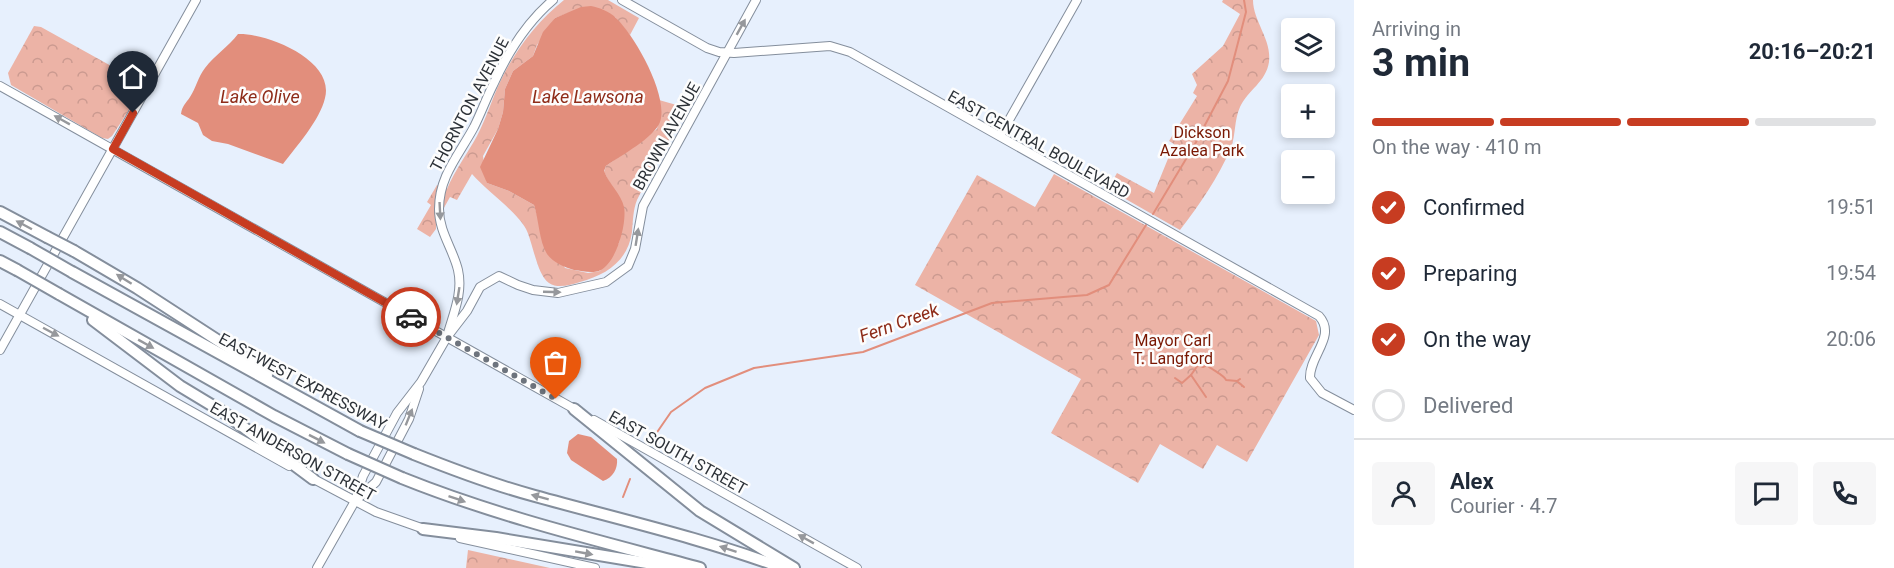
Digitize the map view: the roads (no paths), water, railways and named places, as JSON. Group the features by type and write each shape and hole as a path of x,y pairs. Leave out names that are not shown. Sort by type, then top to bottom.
{"highway":[{"path":"0,212 137,288 251,362 293,395"},
{"name":"EAST-WEST EXPRESSWAY","path":"0,232 360,431 414,454 534,496 682,535 783,568"},
{"path":"0,261 274,416 348,454 402,478 514,518 700,568"},
{"path":"59,294 180,386 238,422 313,479"},
{"path":"574,409 700,511 794,568"},
{"path":"423,529 496,538 677,568"}],"street":[{"path":"0,350 196,0"},
{"name":"THORNTON AVENUE","path":"447,337 459,286 458,270 440,217 443,180 475,125 509,56 531,22 553,0"},
{"name":"EAST CENTRAL BOULEVARD","path":"622,0 707,48 727,53 830,46 850,52 1000,136 1319,316 1323,321 1326,334 1312,361 1310,378 1322,393 1354,410"},
{"name":"BROWN AVENUE","path":"447,337 467,311 480,287 499,276 518,285 551,292 578,290 606,282 628,266 633,257 643,206 756,0"},
{"path":"1000,136 1077,0"},
{"path":"0,86 447,337 421,382 397,413 363,476 355,501 317,568"},
{"name":"EAST ANDERSON STREET","path":"0,304 376,512 423,529 595,568"},
{"name":"EAST SOUTH STREET","path":"447,337 857,568"},
{"path":"355,501 376,482 409,419 421,382"}],"water":[{"name":"Lake Lawsona","path":"591,6 613,16 632,38 655,82 660,97 661,111 660,122 651,134 606,166 604,171 624,207 624,222 620,241 612,259 601,270 591,272 567,268 550,257 542,243 534,205 509,191 487,183 480,167 498,129 503,112 505,89 513,71 533,56 543,32 555,18 581,7"},
{"name":"Lake Olive","path":"238,34 265,38 296,51 320,72 325,84 325,98 318,115 283,164 228,144 212,141 203,135 198,123 181,114 205,68"},
{"path":"578,434 591,437 617,459 616,469 610,478 603,481 571,460 567,453 569,441"}],"waterway":[{"name":"Fern Creek","path":"1153,214 1195,144 1228,81 1246,12 1244,0"},
{"name":"Fern Creek","path":"651,441 671,412 705,388 754,368 863,352 992,303 1087,295 1109,285 1146,225"},
{"path":"1175,378 1182,383 1198,365 1203,367 1207,365 1226,380 1240,379"},
{"path":"1191,375 1206,397"},
{"path":"1238,382 1244,387"},
{"name":"Fern Creek","path":"623,497 630,479"}],"park label":[{"name":"Dickson Azalea Park","path":"1202,141"},
{"name":"Mayor Carl T. Langford","path":"1173,349"}]}
